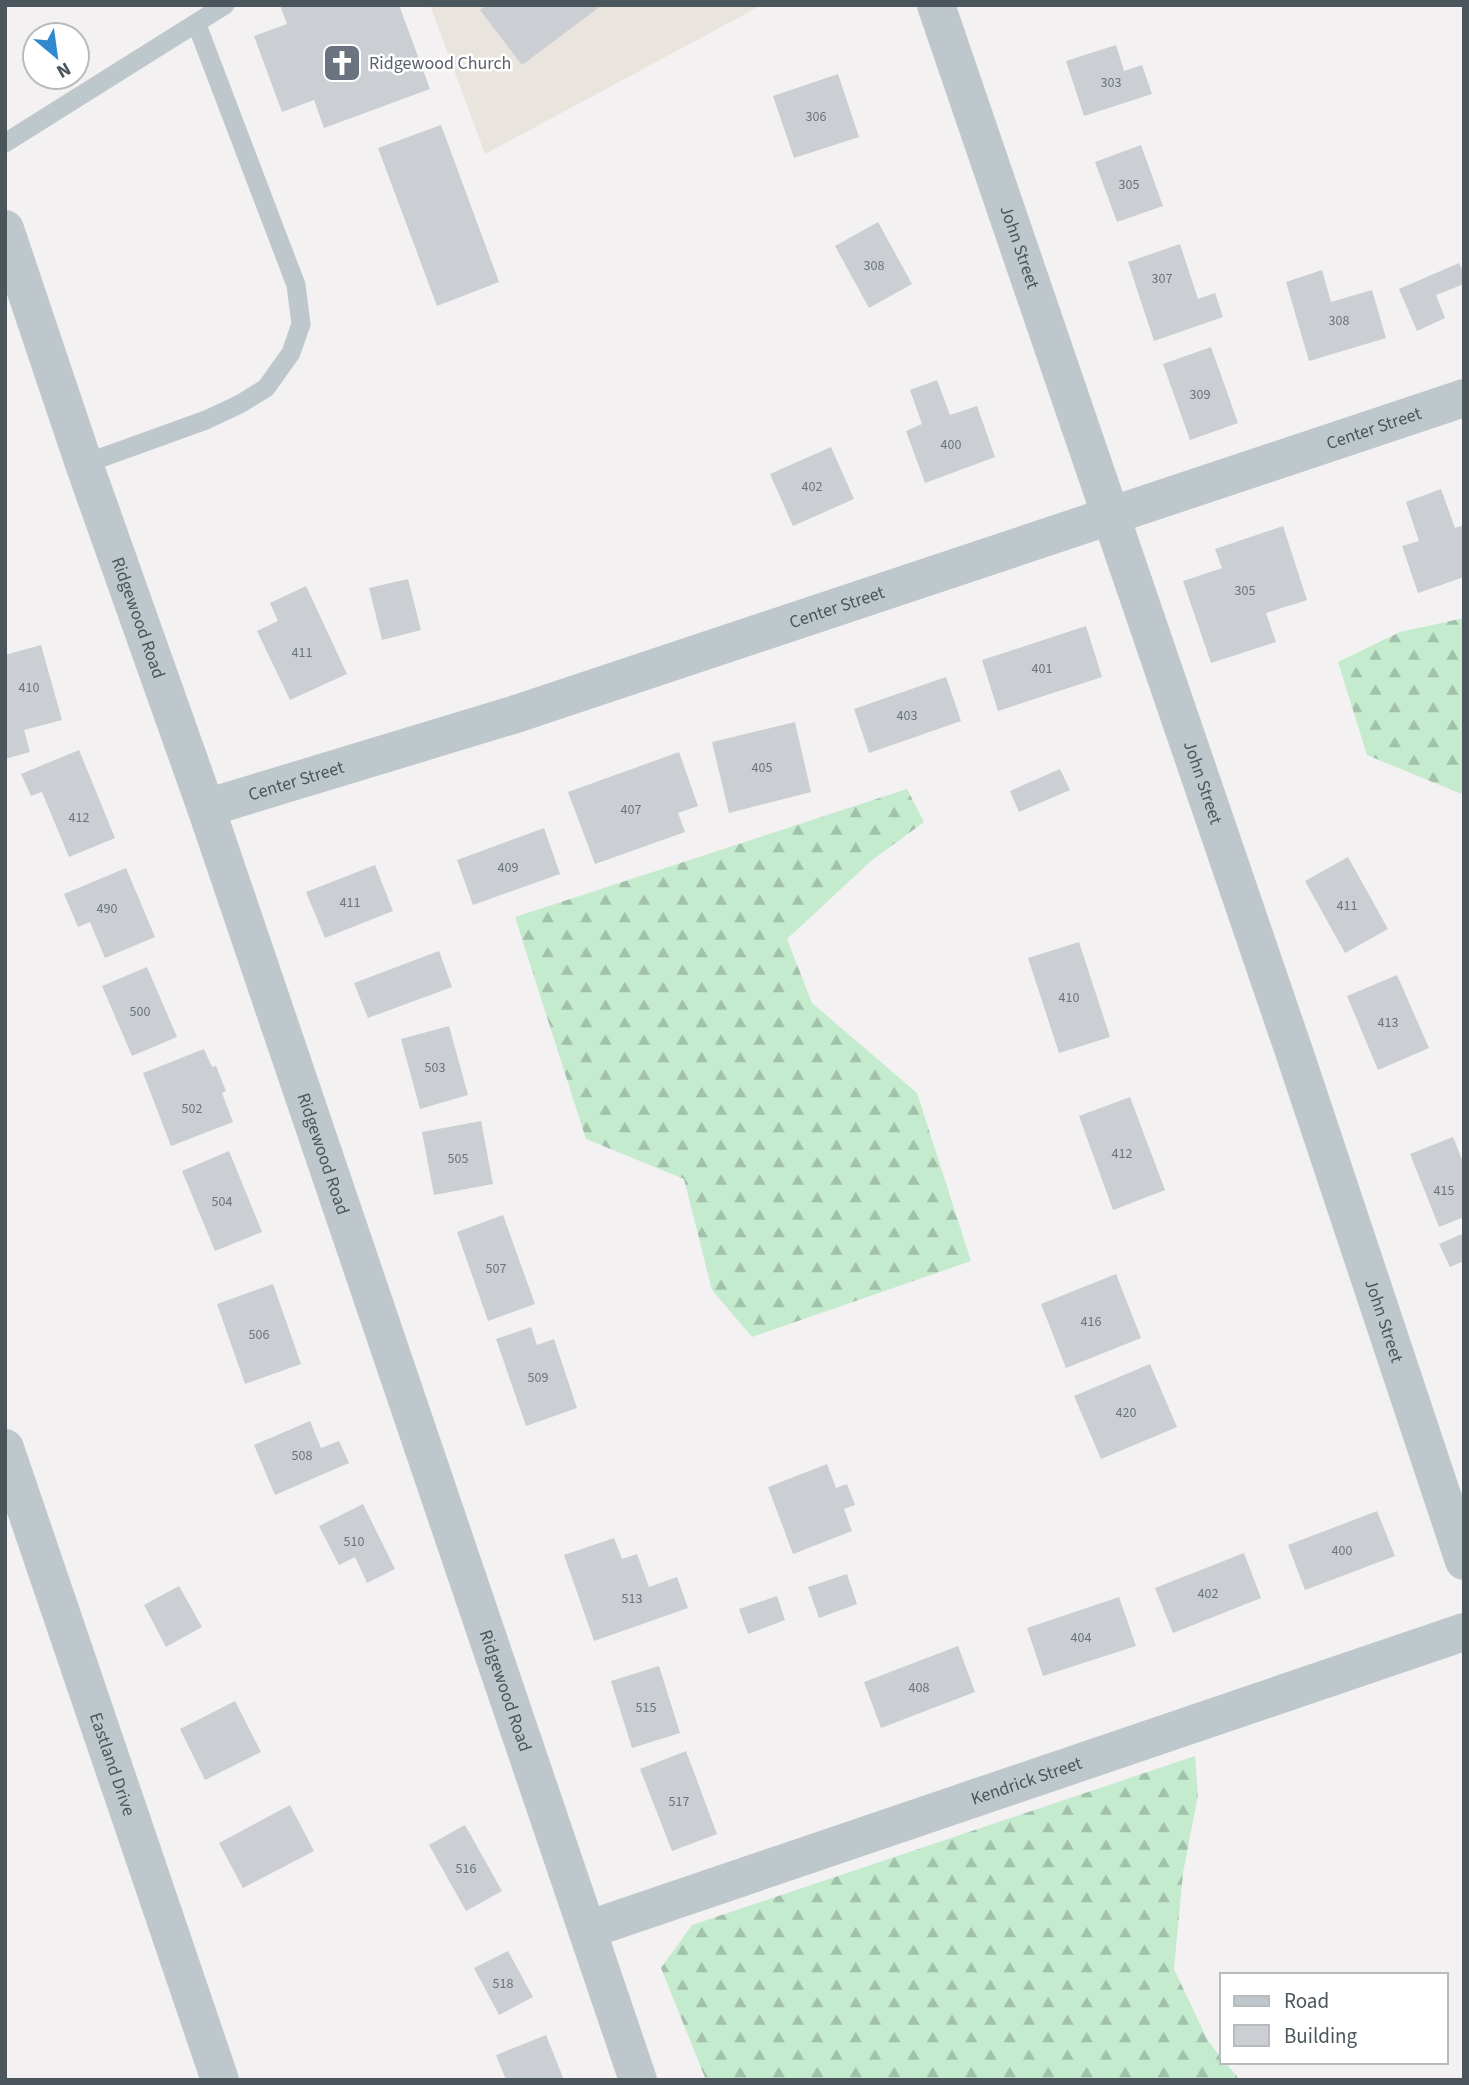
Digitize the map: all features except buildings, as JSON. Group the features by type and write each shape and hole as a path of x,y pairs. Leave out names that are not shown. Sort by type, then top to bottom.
{"street":[{"name":"John Street","path":"936,5 1113,513 1464,1562"},
{"name":"Ridgewood Road","path":"5,229 84,464 206,808 638,2080"},
{"name":"Center Street","path":"206,808 519,713 1464,398"},
{"name":"Eastland Drive","path":"5,1448 220,2080"},
{"name":"Kendrick Street","path":"587,1930 1464,1632"}],"lane":[{"path":"5,143 225,5"},
{"path":"84,464 206,420 240,404 266,387 291,353 301,324 296,285 197,25"}],"shaded area":[{"path":"430,5 762,5 485,154"}],"green space":[{"path":"1464,618 1464,795 1367,755 1338,662 1400,632"},
{"path":"907,789 924,822 871,861 787,939 812,1003 917,1093 971,1261 752,1337 712,1290 684,1179 586,1139 515,917"},
{"path":"1195,1756 1198,1795 1183,1873 1174,1969 1208,2041 1220,2056 1220,2064 1227,2064 1240,2080 706,2080 661,1968 692,1925"}],"place":[{"name":"Ridgewood Church","path":"342,63"}]}
